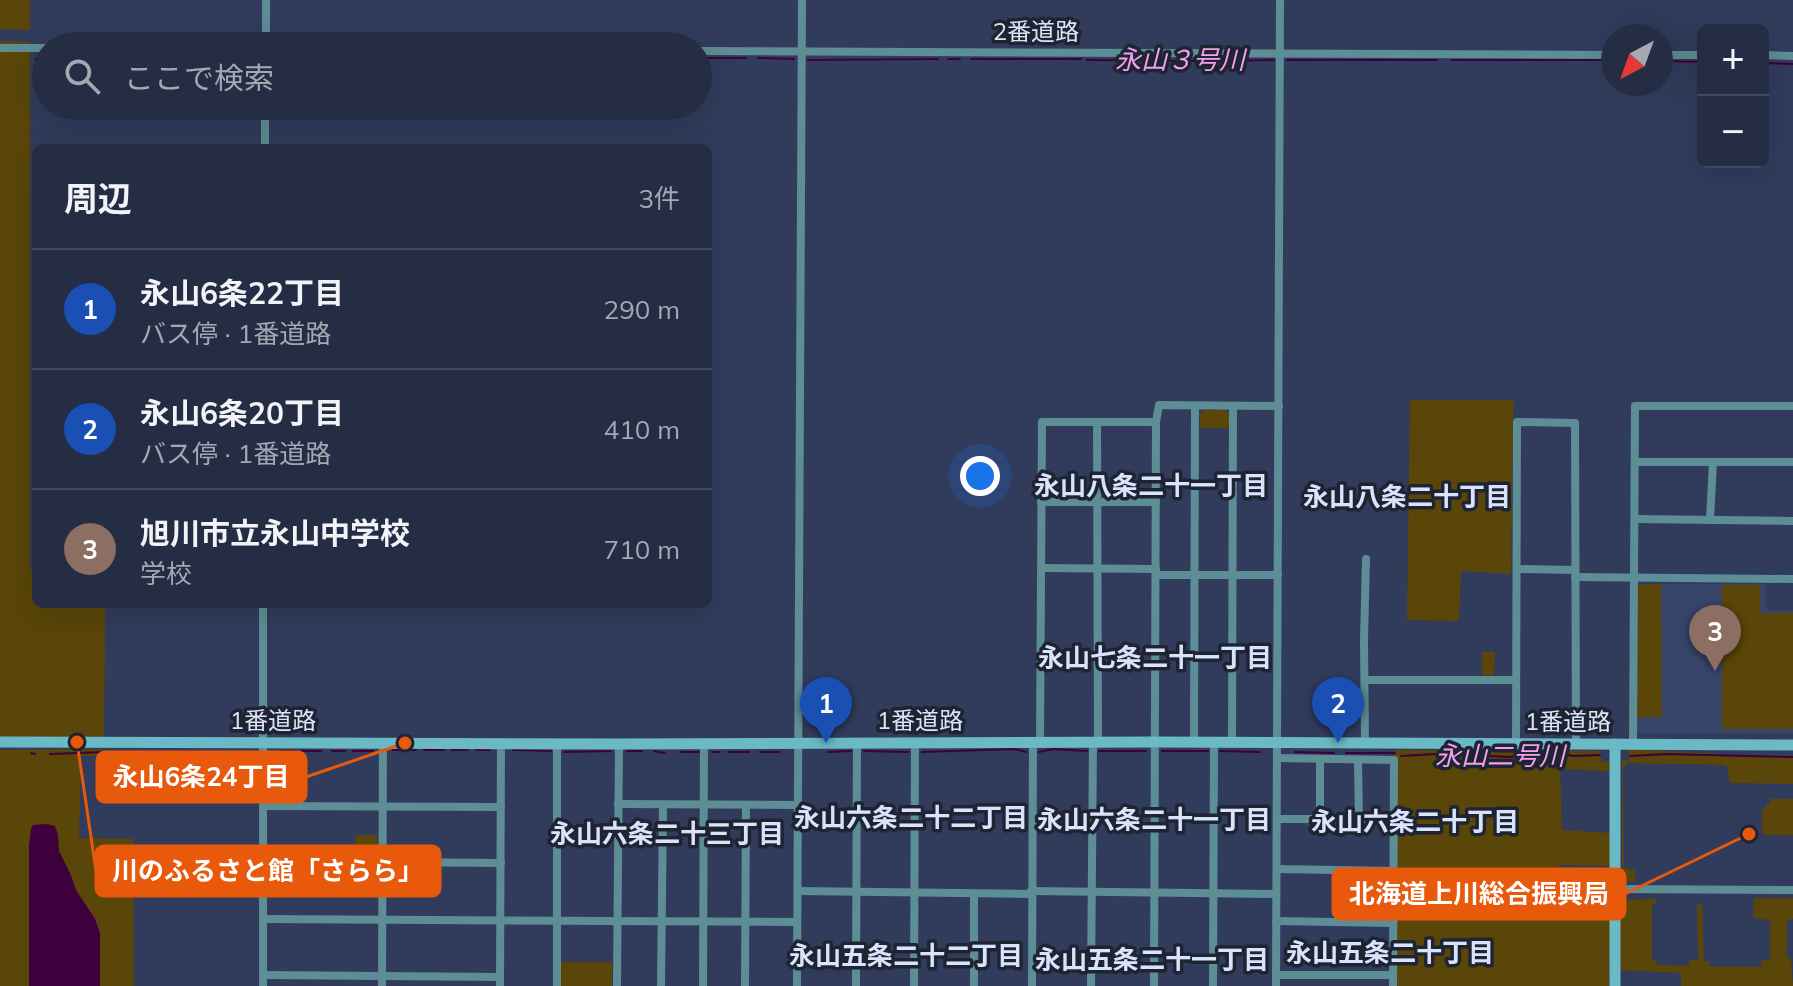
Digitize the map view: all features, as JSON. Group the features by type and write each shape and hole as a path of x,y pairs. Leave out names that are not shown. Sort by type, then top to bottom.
{"street":[{"path":"266,0 266,32"},
{"path":"797,986 802,0"},
{"path":"1276,986 1280,0"},
{"path":"0,48 32,48"},
{"name":"2番道路","path":"712,51 1601,55"},
{"path":"1673,55 1697,55"},
{"path":"1769,55 1793,56"},
{"path":"265,120 265,144"},
{"path":"1154,986 1156,422 1159,405 1279,406"},
{"path":"1194,742 1195,406"},
{"path":"1633,744 1635,406 1793,406"},
{"path":"1232,742 1233,407"},
{"path":"1032,986 1031,892 1037,742 1042,422 1156,422"},
{"path":"1091,986 1097,422"},
{"path":"1516,744 1517,422 1575,423 1576,744"},
{"path":"1635,462 1793,462"},
{"path":"1710,520 1713,462"},
{"path":"1041,502 1156,502"},
{"path":"1635,519 1793,521"},
{"path":"1365,743 1366,559"},
{"path":"1041,568 1195,575 1278,575"},
{"path":"1517,569 1634,578 1793,579"},
{"path":"263,608 263,986"},
{"path":"1365,680 1516,680"},
{"name":"1番道路","path":"0,742 1793,745"},
{"path":"263,975 500,981 501,743"},
{"path":"856,986 857,743"},
{"path":"914,986 915,743"},
{"path":"1213,986 1214,743"},
{"path":"382,986 383,744"},
{"path":"557,744 557,986"},
{"path":"617,986 619,744"},
{"path":"703,986 704,744"},
{"path":"1615,744 1615,986"},
{"path":"1277,758 1394,760 1393,986"},
{"path":"1320,759 1320,819"},
{"path":"1358,760 1359,820"},
{"path":"618,804 799,805"},
{"path":"661,986 663,805"},
{"path":"745,986 746,805"},
{"path":"264,806 501,807"},
{"path":"1277,819 1394,819"},
{"path":"263,861 501,863"},
{"path":"1277,869 1394,871"},
{"path":"1615,889 1793,890"},
{"path":"798,891 1276,894"},
{"path":"974,894 974,986"},
{"path":"263,919 797,922"},
{"path":"1276,921 1393,923"},
{"path":"1276,975 1393,975"}],"shaded area":[{"path":"0,0 30,0 30,30 0,29"},
{"path":"0,41 30,42 32,608 105,608 104,737 0,737"},
{"path":"1410,400 1514,400 1511,574 1461,571 1459,621 1407,620"},
{"path":"1205,410 1225,410 1229,414 1229,428 1200,428 1200,414"},
{"path":"1640,584 1766,584 1766,610 1793,610 1793,733 1638,734 1637,588"},
{"path":"1641,584 1661,584 1662,717 1637,718 1638,588"},
{"path":"1722,585 1760,585 1760,613 1793,613 1793,729 1722,729"},
{"path":"1482,652 1495,652 1494,675 1482,675"},
{"path":"104,749 103,756 81,756 79,838 133,839 134,986 0,986 0,750"},
{"path":"1629,749 1793,758 1793,784 1730,783 1725,765 1627,763 1623,770 1624,868 1635,870 1635,881 1626,882 1622,879 1622,761 1629,760"},
{"path":"1395,750 1600,751 1601,761 1610,762 1610,771 1560,769 1562,830 1611,833 1610,866 1559,865 1559,893 1611,895 1609,986 1394,986"},
{"path":"1770,799 1793,799 1793,835 1765,835 1762,832 1762,809 1770,804"},
{"path":"33,825 55,826 59,851 100,933 100,986 29,986 29,845"},
{"path":"355,835 377,835 377,855 374,858 356,857"},
{"path":"1754,898 1793,898 1793,919 1787,920 1787,958 1791,958 1793,986 1681,986 1681,973 1618,970 1619,903 1623,900 1656,899 1656,904 1652,904 1652,960 1656,960 1657,965 1689,966 1689,960 1698,960 1697,904 1702,904 1704,961 1709,961 1710,966 1761,967 1762,960 1770,960 1770,920 1753,918"},
{"path":"561,962 612,962 612,986 561,986"}],"waterway":[{"name":"永山３号川","path":"712,58 746,58"},
{"name":"永山３号川","path":"758,58 794,59"},
{"name":"永山３号川","path":"808,60 938,59"},
{"name":"永山３号川","path":"948,59 960,59"},
{"name":"永山３号川","path":"971,59 1081,59"},
{"name":"永山３号川","path":"1087,60 1274,60"},
{"name":"永山３号川","path":"1287,60 1437,60"},
{"name":"永山３号川","path":"1452,60 1601,60"},
{"name":"永山３号川","path":"1673,61 1697,62"},
{"name":"永山３号川","path":"1769,63 1793,64"},
{"name":"永山二号川","path":"922,752 1015,749 1026,752"},
{"name":"永山二号川","path":"1039,752 1053,749 1087,751"},
{"name":"永山二号川","path":"393,750 402,750"},
{"name":"永山二号川","path":"411,750 416,750"},
{"name":"永山二号川","path":"424,750 444,750"},
{"name":"永山二号川","path":"452,750 468,750"},
{"name":"永山二号川","path":"476,750 490,750"},
{"name":"永山二号川","path":"513,750 551,751"},
{"name":"永山二号川","path":"280,751 294,751"},
{"name":"永山二号川","path":"302,751 321,751"},
{"name":"永山二号川","path":"332,751 345,751"},
{"name":"永山二号川","path":"353,751 373,751"},
{"name":"永山二号川","path":"564,752 611,751"},
{"name":"永山二号川","path":"627,751 642,751"},
{"name":"永山二号川","path":"654,751 665,753"},
{"name":"永山二号川","path":"828,752 851,751"},
{"name":"永山二号川","path":"864,751 908,752"},
{"name":"永山二号川","path":"1099,751 1146,751"},
{"name":"永山二号川","path":"1162,751 1208,751"},
{"name":"永山二号川","path":"1220,751 1260,752"},
{"name":"永山二号川","path":"50,754 106,752"},
{"name":"永山二号川","path":"126,752 258,752"},
{"name":"永山二号川","path":"681,752 699,752"},
{"name":"永山二号川","path":"712,752 719,752"},
{"name":"永山二号川","path":"728,752 749,752"},
{"name":"永山二号川","path":"760,752 779,752"},
{"name":"永山二号川","path":"1295,752 1334,753"},
{"name":"永山二号川","path":"31,753 35,754"},
{"name":"永山二号川","path":"1346,753 1395,753"},
{"name":"永山二号川","path":"1401,756 1600,755"},
{"name":"永山二号川","path":"1630,756 1793,757"}],"place":[{"name":"旭川市立永山中学校","path":"1715,671"},
{"name":"川のふるさと館「さらら」","path":"77,742"},
{"name":"永山6条24丁目","path":"405,743"},
{"name":"永山6条22丁目","path":"826,743"},
{"name":"永山6条20丁目","path":"1338,743"},
{"name":"北海道上川総合振興局","path":"1749,834"}],"district":[{"name":"永山八条二十一丁目","path":"1151,486"},
{"name":"永山八条二十丁目","path":"1407,497"},
{"name":"永山七条二十一丁目","path":"1155,658"},
{"name":"永山六条二十二丁目","path":"911,818"},
{"name":"永山六条二十一丁目","path":"1154,820"},
{"name":"永山六条二十丁目","path":"1415,822"},
{"name":"永山六条二十三丁目","path":"667,834"},
{"name":"永山五条二十丁目","path":"1390,953"},
{"name":"永山五条二十二丁目","path":"906,956"},
{"name":"永山五条二十一丁目","path":"1152,960"}]}
